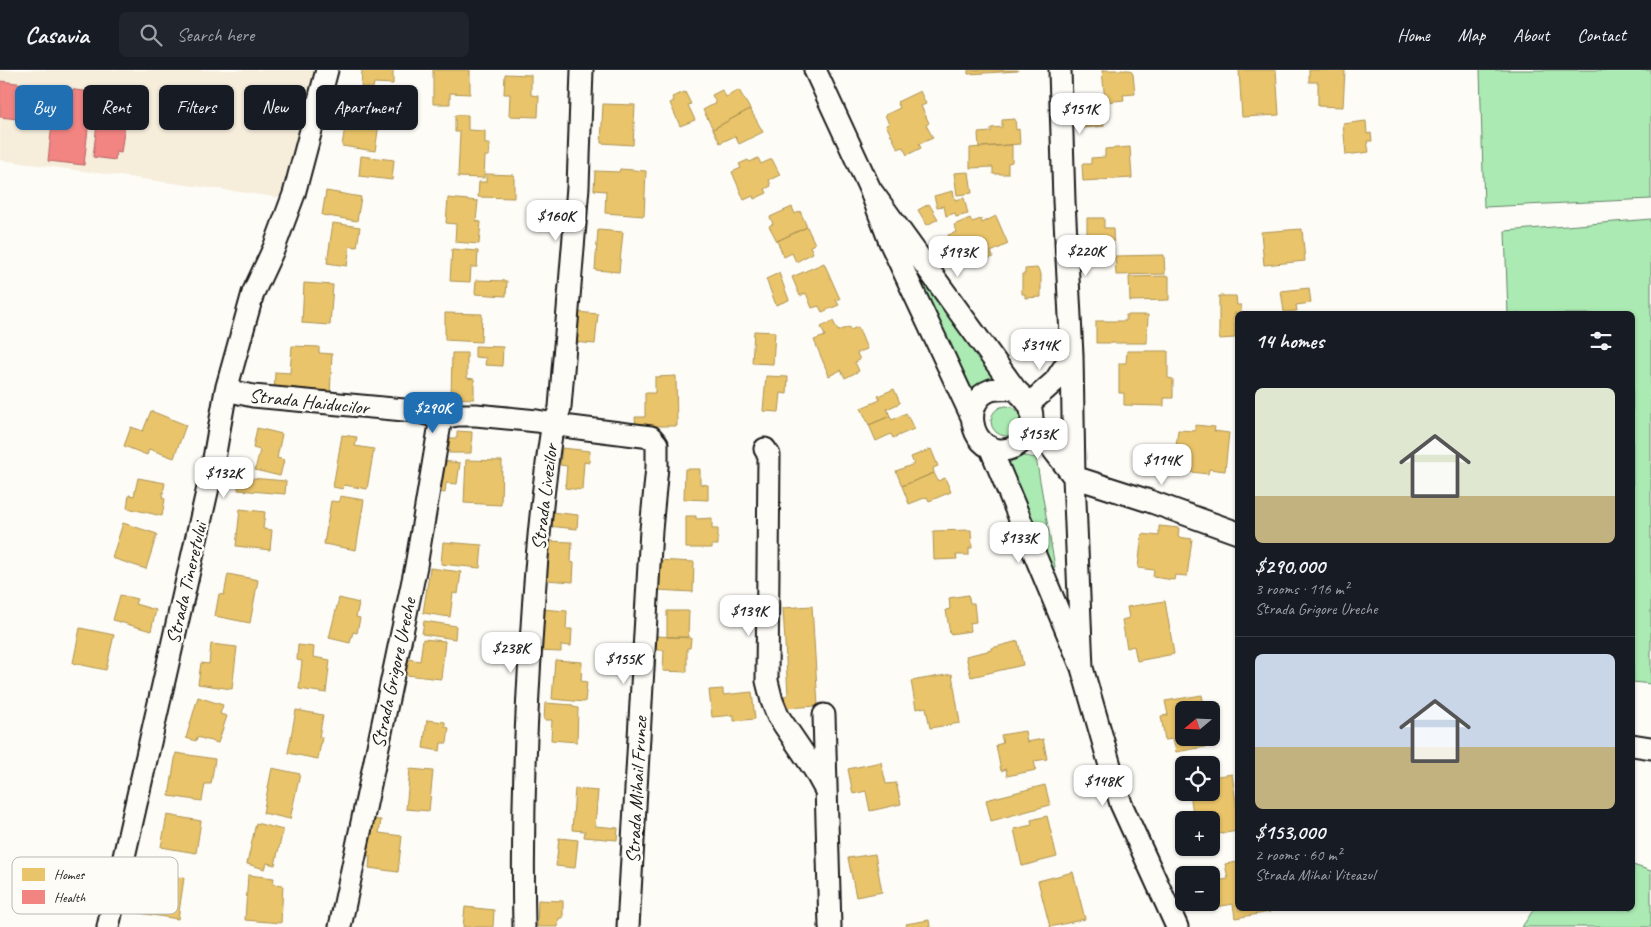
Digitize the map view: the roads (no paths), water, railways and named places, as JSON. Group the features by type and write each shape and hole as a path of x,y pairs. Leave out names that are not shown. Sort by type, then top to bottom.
{"street":[{"name":"Strada Tineretului","path":"124,857 212,470 226,390 253,293 274,248 294,194 327,70"},
{"name":"Strada Livezilor","path":"524,927 524,809 530,653 537,556 553,424 558,416 560,407 578,187 582,70"},
{"path":"815,70 870,189 890,242 972,417 975,432 990,447 999,450 1020,444 1030,431 1025,405 1002,388 985,394 976,404 972,417"},
{"path":"1060,70 1064,201 1072,355 1074,476 1082,668"},
{"path":"870,189 1074,476 1235,533"},
{"path":"1025,405 1055,381 1072,355"},
{"name":"Strada Haiducilor","path":"226,390 253,396 415,411 441,418 476,415 537,420 553,424 638,434 651,437 657,444"},
{"name":"Strada Grigore Ureche","path":"340,927 416,566 441,418"},
{"name":"Strada Mihail Frunze","path":"628,927 657,444"},
{"path":"990,447 1082,668 1121,804 1170,926"},
{"path":"765,449 769,455 766,681 778,716 814,769 826,791"},
{"path":"824,716 830,927"},
{"path":"1635,745 1651,748"},
{"name":"Strada Tineretului","path":"108,927 111,914"}]}
